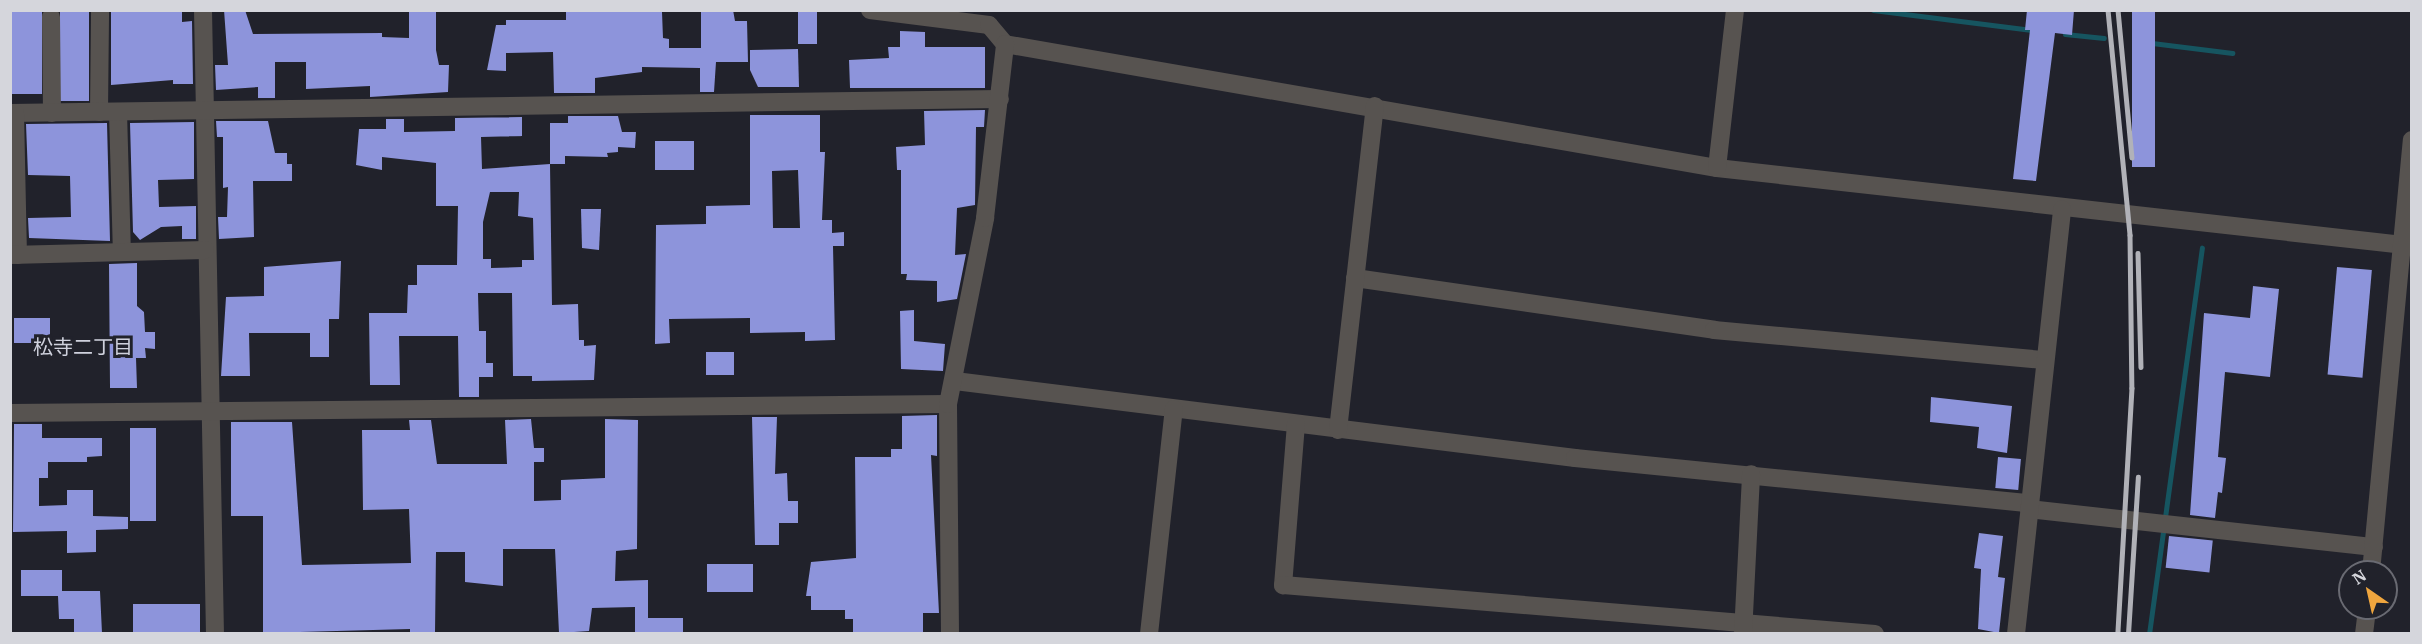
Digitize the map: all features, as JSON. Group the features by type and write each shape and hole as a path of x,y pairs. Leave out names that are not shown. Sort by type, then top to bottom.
{"street":[{"path":"99,112 100,10"},
{"path":"203,10 205,250 215,633"},
{"path":"870,10 990,18 1005,44 1000,99 955,381 948,404 950,633"},
{"path":"1717,168 1735,10"},
{"path":"51,17 52,113"},
{"path":"1005,44 1375,106 1717,168 2062,209 2406,245"},
{"path":"205,250 14,255 13,113 203,108 1000,99"},
{"path":"1338,430 1375,106"},
{"path":"118,112 122,252"},
{"path":"2372,560 2406,245 2412,140"},
{"path":"2016,633 2062,209"},
{"path":"1355,278 1714,330 2045,360"},
{"path":"955,381 1338,430 1751,474 2374,547"},
{"path":"10,413 948,404"},
{"path":"1149,633 1174,409"},
{"path":"1296,424 1299,436 1283,585 1743,630 1875,633"},
{"path":"1743,630 1751,474"}],"building":[{"path":"10,10 42,10 42,94 10,94"},
{"path":"60,10 89,10 89,101 60,101"},
{"path":"111,10 182,10 182,22 192,21 193,84 173,84 173,80 111,85"},
{"path":"224,10 245,10 253,34 382,33 382,37 409,38 409,10 436,10 436,50 439,65 449,65 448,92 370,97 370,86 306,89 306,62 275,62 275,98 258,98 258,87 216,90 215,65 228,65"},
{"path":"701,10 733,10 735,21 747,21 748,62 716,62 714,92 700,92 700,68 642,67 642,72 595,78 595,93 554,93 553,52 506,53 506,71 487,70 496,25 506,25 506,20 566,20 566,11 662,12 663,38 669,39 669,48 701,48"},
{"path":"798,10 817,10 817,44 798,44"},
{"path":"2027,10 2074,10 2072,35 2055,33 2036,181 2013,179 2030,30 2025,30"},
{"path":"2132,10 2155,10 2155,167 2132,167"},
{"path":"900,31 925,32 925,47 985,47 985,88 850,88 849,60 889,58 888,47 900,47"},
{"path":"798,49 799,87 758,87 750,70 750,50"},
{"path":"985,110 984,127 976,127 975,205 957,208 955,255 966,254 957,299 937,302 937,281 906,280 907,274 901,274 901,170 897,170 896,147 925,145 924,111"},
{"path":"750,115 820,115 820,152 825,152 822,220 832,220 832,233 844,232 844,246 833,246 835,340 805,341 805,332 750,333 750,318 669,319 670,343 655,344 656,225 706,224 706,206 750,205","holes":["798,170 800,228 773,228 772,171"]},
{"path":"568,116 618,116 622,132 636,132 635,148 618,147 618,152 607,153 608,157 565,156 565,164 550,164 550,123 568,123"},
{"path":"522,117 522,136 481,137 482,169 550,164 552,305 578,304 579,340 584,340 584,346 596,345 594,380 532,381 532,376 513,376 512,293 478,293 479,331 486,331 486,363 493,363 493,377 479,377 479,397 459,397 458,336 399,336 400,385 370,385 369,313 407,313 408,285 417,285 417,265 457,265 458,206 436,206 436,163 382,157 382,170 356,165 359,129 386,129 386,119 404,119 404,132 455,131 455,118","holes":["490,192 519,192 518,216 533,218 534,260 522,260 522,267 491,268 491,259 483,259 483,222"]},
{"path":"216,121 268,121 275,153 287,153 287,164 292,164 292,181 253,181 254,237 219,239 218,217 227,217 228,187 223,188 223,137 217,137"},
{"path":"194,122 194,179 158,180 159,207 196,206 196,239 182,239 182,226 161,227 140,240 133,232 130,123"},
{"path":"107,123 110,241 29,238 28,218 71,217 70,176 28,175 26,124"},
{"path":"655,141 694,141 694,170 655,170"},
{"path":"581,209 601,209 599,250 582,248"},
{"path":"341,261 339,319 329,319 329,357 310,357 310,333 249,333 250,376 221,376 226,297 264,296 264,267"},
{"path":"137,263 137,306 144,312 145,332 155,332 155,349 145,348 146,358 136,358 137,388 110,388 109,264"},
{"path":"2337,267 2372,270 2362,378 2328,375"},
{"path":"2253,286 2279,289 2270,377 2225,372 2218,457 2226,458 2222,493 2218,492 2215,518 2190,515 2204,313 2250,318"},
{"path":"914,310 914,341 945,344 943,371 901,369 900,311"},
{"path":"14,318 50,318 50,343 14,343"},
{"path":"706,352 734,352 734,375 706,375"},
{"path":"1931,397 2012,406 2007,453 1977,448 1979,427 1930,422"},
{"path":"937,415 937,456 931,455 939,613 923,613 923,633 853,633 853,619 845,619 845,610 811,610 811,596 806,596 811,562 856,558 855,457 891,457 891,449 902,449 902,416"},
{"path":"752,417 777,417 775,474 787,473 788,501 798,501 798,523 779,523 779,545 755,545"},
{"path":"531,419 534,448 544,448 544,462 534,462 534,501 561,500 561,480 605,478 605,419 638,420 637,549 616,551 615,581 648,580 648,618 683,618 683,633 635,633 635,607 592,608 589,631 559,633 555,549 503,549 503,586 465,582 465,552 436,552 435,633 410,633 410,629 263,633 263,516 231,516 231,422 292,422 302,565 411,563 409,509 363,510 362,430 410,430 409,420 431,420 437,464 507,464 505,420"},
{"path":"14,424 42,424 42,438 102,438 102,456 87,457 87,462 48,462 48,478 39,478 39,506 67,505 67,490 93,490 93,516 128,517 128,529 96,530 96,552 67,553 67,531 13,532"},
{"path":"130,428 156,428 156,521 130,521"},
{"path":"1998,457 2021,459 2018,490 1995,488"},
{"path":"1979,533 2003,536 1998,577 2005,578 1999,633 1978,629 1981,569 1974,568"},
{"path":"2169,536 2213,541 2209,572 2166,568"},
{"path":"707,564 753,564 753,592 707,592"},
{"path":"21,570 62,570 62,591 100,591 102,633 74,633 74,619 59,619 58,596 21,596"},
{"path":"133,604 200,604 200,632 133,632"}],"waterway":[{"path":"1873,10 2032,30"},
{"path":"2065,34 2104,38"},
{"path":"2152,43 2232,53"},
{"path":"2149,634 2202,248"}],"railway":[{"path":"2108,10 2130,235 2132,388 2118,634"},
{"path":"2118,10 2132,157"},
{"path":"2138,253 2141,367"},
{"path":"2128,634 2138,477"}],"district":[{"name":"松寺二丁目","path":"83,346"}]}
